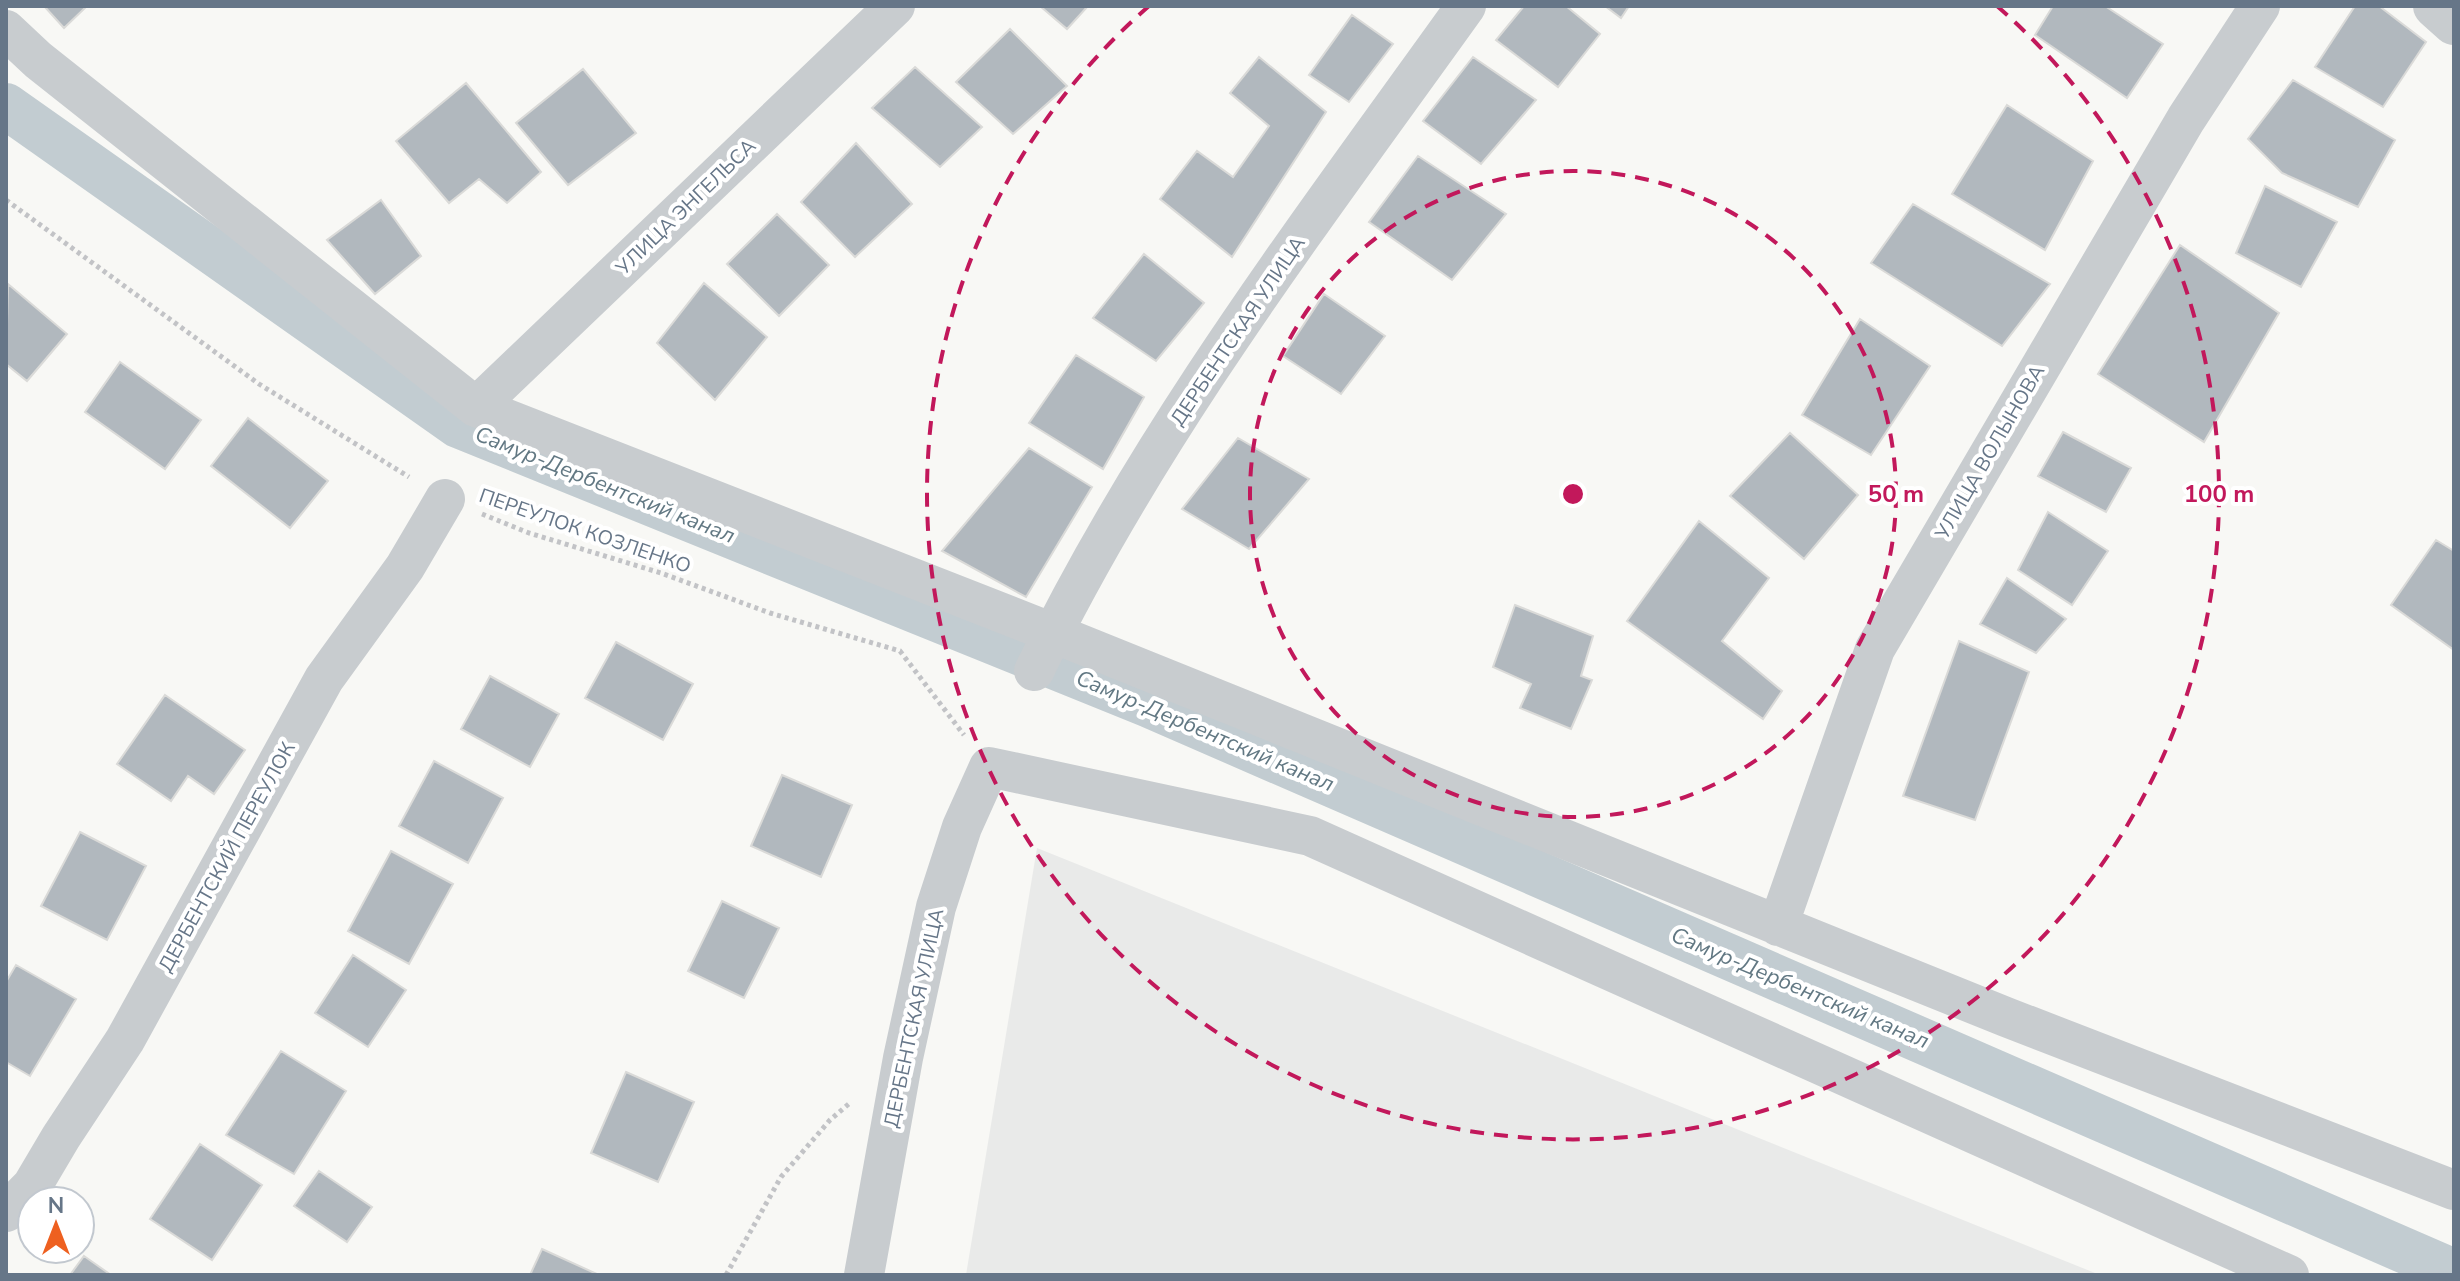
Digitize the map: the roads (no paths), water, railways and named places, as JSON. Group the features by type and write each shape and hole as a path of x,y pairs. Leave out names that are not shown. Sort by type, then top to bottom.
{"street":[{"name":"УЛИЦА ЭНГЕЛЬСА","path":"476,407 895,6"},
{"name":"ДЕРБЕНТСКАЯ УЛИЦА","path":"1034,671 1105,534 1224,345 1466,6"},
{"name":"УЛИЦА ВОЛЫНОВА","path":"1778,926 1875,649 2186,119 2260,6"},
{"path":"2435,6 2454,23"},
{"path":"6,30 38,60 476,407 1053,633 1778,926 2454,1190"},
{"name":"ДЕРБЕНТСКИЙ ПЕРЕУЛОК","path":"6,1212 32,1186 125,1040 324,679 405,567 445,499"},
{"name":"ДЕРБЕНТСКАЯ УЛИЦА","path":"864,1275 903,1058 936,907 962,827 989,767 1310,836 2289,1275"}],"waterway":[{"name":"Самур-Дербентский канал","path":"6,106 458,425 1147,704 2454,1272"}]}
